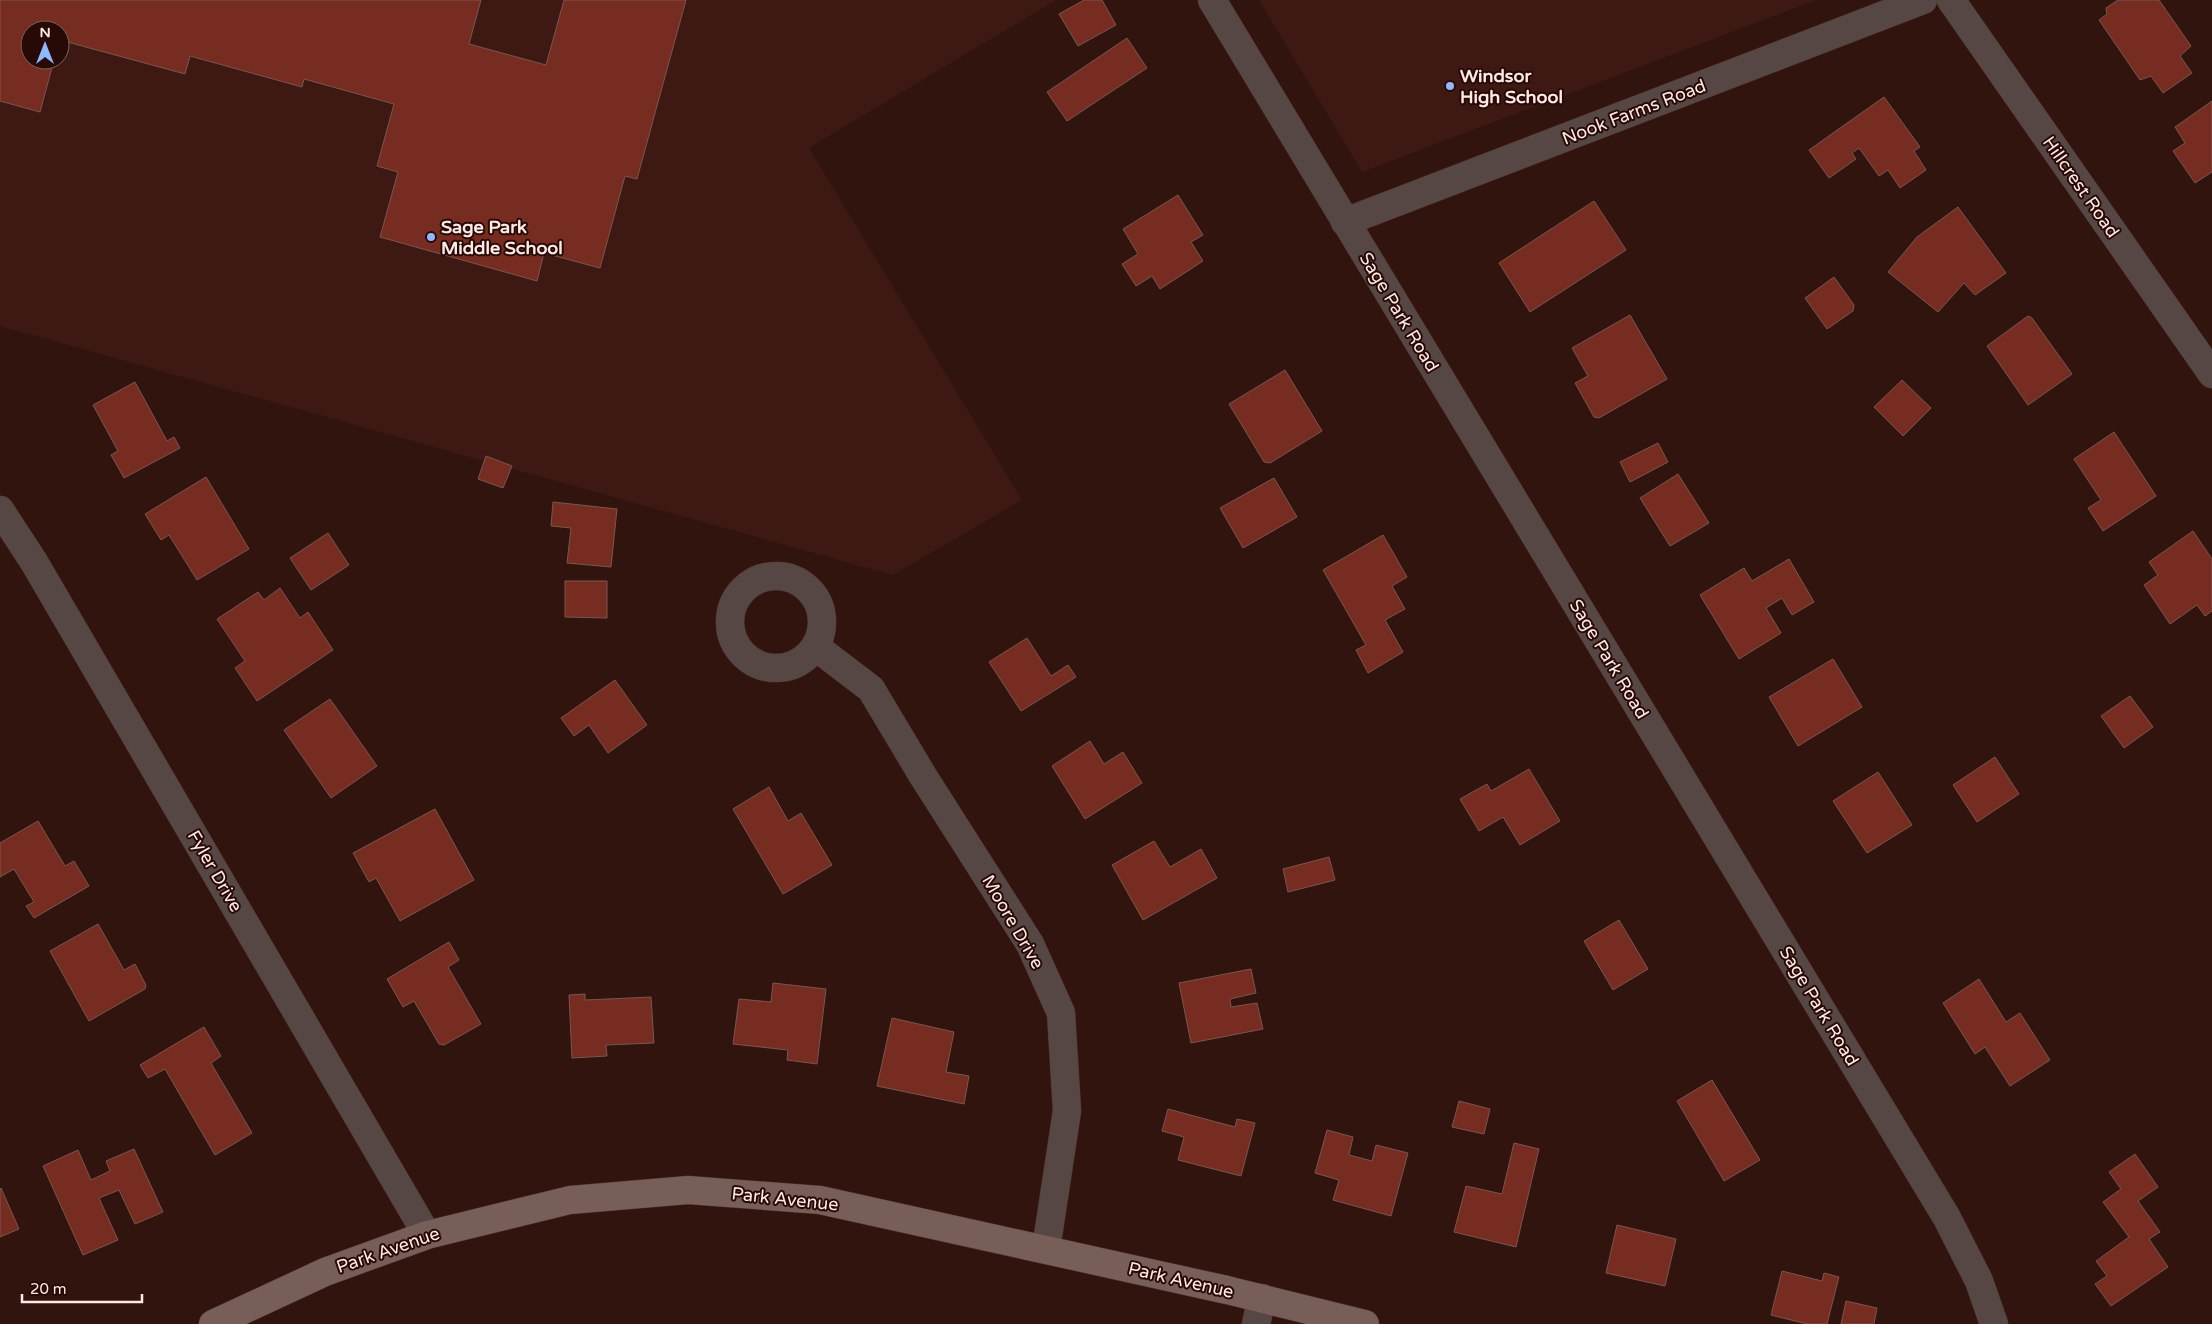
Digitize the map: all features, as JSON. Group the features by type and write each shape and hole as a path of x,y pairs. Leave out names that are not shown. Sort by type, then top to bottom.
{"main road":[{"name":"Park Avenue","path":"213,1324 325,1272 427,1234 570,1200 688,1190 820,1200 1046,1249 1259,1311 1365,1324"}],"street":[{"name":"Sage Park Road","path":"1212,0 1947,1218 1979,1281 1994,1324"},
{"name":"Nook Farms Road","path":"1345,222 1923,0"},
{"name":"Hillcrest Road","path":"1951,0 2212,374"},
{"name":"Fyler Drive","path":"0,510 34,562 427,1234"},
{"name":"Moore Drive","path":"816,647 870,689 1030,944 1061,1013 1067,1111 1046,1249"}],"shaded area":[{"name":"Sage Park Middle School","path":"0,0 1056,0 809,148 1022,500 893,575 0,326"},
{"name":"Windsor High School","path":"1259,0 1816,0 1362,172"}],"building":[{"path":"0,0 481,0 469,44 546,65 564,0 686,0 637,179 625,176 600,268 544,253 537,281 380,237 398,172 377,166 394,104 304,79 302,87 190,56 185,74 70,43 70,20 20,20 20,70 51,70 40,112 0,101"},
{"path":"1084,0 1102,0 1116,25 1078,46 1059,14"},
{"path":"2118,0 2159,0 2191,46 2180,56 2192,73 2163,93 2151,76 2140,80 2099,20 2107,14 2106,8"},
{"path":"1127,38 1147,68 1067,121 1047,92"},
{"path":"1884,97 1920,147 1914,151 1926,170 1900,188 1888,170 1879,176 1859,148 1852,153 1856,159 1829,178 1809,150"},
{"path":"2212,101 2212,172 2195,183 2173,151 2185,143 2175,127"},
{"path":"1178,195 1203,235 1191,242 1203,261 1160,289 1152,276 1136,286 1122,264 1138,254 1123,229"},
{"path":"1594,201 1626,250 1530,312 1499,263"},
{"path":"1958,207 2006,273 1975,295 1964,283 1938,312 1888,272 1917,237"},
{"path":"1834,277 1854,305 1853,311 1827,329 1805,298"},
{"path":"1630,315 1667,379 1599,418 1594,417 1575,383 1588,376 1572,348"},
{"path":"2028,316 2032,318 2072,374 2028,405 1987,346"},
{"path":"1285,370 1322,431 1270,463 1264,462 1229,404"},
{"path":"1902,380 1931,408 1903,436 1874,407"},
{"path":"135,382 167,441 174,437 180,448 124,478 111,455 118,451 93,405"},
{"path":"2114,432 2156,496 2103,531 2088,508 2101,500 2074,459"},
{"path":"1658,443 1668,462 1630,482 1620,462"},
{"path":"486,456 512,466 503,488 478,479"},
{"path":"1678,474 1709,523 1670,546 1640,498"},
{"path":"206,477 249,549 197,580 169,535 161,540 145,514"},
{"path":"1274,478 1297,517 1243,548 1220,508"},
{"path":"553,502 617,509 611,567 567,563 571,528 551,526"},
{"path":"2193,531 2212,559 2212,611 2205,616 2197,605 2170,624 2144,585 2158,575 2149,562"},
{"path":"328,533 349,565 311,590 290,558"},
{"path":"1383,535 1407,577 1392,586 1405,609 1385,620 1403,652 1368,673 1356,650 1366,645 1323,570"},
{"path":"1789,559 1814,602 1792,615 1782,598 1766,608 1781,633 1739,659 1700,595 1744,568 1752,581"},
{"path":"565,581 607,581 607,618 565,617"},
{"path":"280,588 300,618 308,612 333,650 257,701 235,668 245,661 217,619 258,592 264,600"},
{"path":"1027,638 1051,676 1068,665 1076,677 1021,711 989,662"},
{"path":"1833,659 1862,707 1798,746 1769,697"},
{"path":"615,680 647,725 608,753 589,725 574,736 561,718"},
{"path":"2130,696 2153,727 2124,748 2101,716"},
{"path":"330,699 377,766 331,798 284,730"},
{"path":"1090,741 1104,764 1123,752 1142,783 1085,819 1052,766"},
{"path":"1995,757 2019,794 1977,822 1953,785"},
{"path":"1529,769 1560,821 1520,845 1503,817 1479,831 1460,799 1487,784 1491,791"},
{"path":"1878,772 1912,825 1867,853 1833,801"},
{"path":"769,787 788,821 801,813 832,865 783,894 733,809"},
{"path":"435,809 474,880 400,921 376,878 369,882 353,853"},
{"path":"38,821 65,866 74,861 89,886 34,918 26,906 34,902 14,869 0,877 0,843"},
{"path":"1154,841 1170,867 1201,849 1217,878 1143,920 1112,865"},
{"path":"1329,857 1335,880 1288,892 1283,869"},
{"path":"1619,920 1648,969 1613,990 1584,941"},
{"path":"98,924 124,970 135,964 146,985 145,989 89,1021 50,951"},
{"path":"449,942 459,960 448,967 481,1024 444,1045 439,1044 414,1001 403,1007 387,979"},
{"path":"1251,969 1256,993 1230,999 1231,1007 1257,1003 1263,1029 1191,1043 1179,983"},
{"path":"1979,979 2006,1022 2020,1013 2050,1060 2010,1086 1985,1047 1975,1054 1943,1003"},
{"path":"773,983 826,989 817,1064 787,1060 788,1050 733,1044 739,999 771,1002"},
{"path":"585,994 585,1000 651,997 654,1043 606,1045 607,1056 572,1058 569,995"},
{"path":"892,1018 954,1032 946,1072 969,1076 964,1104 877,1086"},
{"path":"204,1027 221,1056 211,1063 252,1133 215,1155 165,1069 148,1078 140,1065"},
{"path":"1712,1080 1760,1160 1724,1181 1677,1101"},
{"path":"1459,1101 1490,1109 1484,1134 1452,1127"},
{"path":"1168,1109 1235,1127 1237,1119 1255,1123 1241,1176 1178,1160 1184,1137 1162,1131"},
{"path":"1327,1130 1353,1137 1349,1155 1372,1161 1376,1145 1408,1153 1391,1216 1333,1200 1339,1180 1315,1173"},
{"path":"1514,1143 1539,1149 1516,1247 1454,1232 1466,1186 1502,1194"},
{"path":"134,1149 163,1212 135,1224 119,1190 99,1198 118,1240 83,1255 43,1166 78,1150 91,1180 110,1171 106,1161"},
{"path":"2135,1154 2158,1187 2138,1201 2160,1232 2149,1239 2168,1267 2111,1306 2095,1284 2107,1276 2096,1261 2129,1237 2103,1202 2121,1189 2109,1172"},
{"path":"0,1189 19,1229 0,1237"},
{"path":"1617,1225 1676,1239 1665,1286 1606,1273"},
{"path":"1782,1271 1822,1281 1824,1273 1839,1277 1827,1324 1807,1324 1771,1315"},
{"path":"1846,1301 1877,1308 1874,1324 1841,1324"}],"place":[{"name":"Windsor High School","path":"1450,86"},
{"name":"Sage Park Middle School","path":"431,237"}]}
